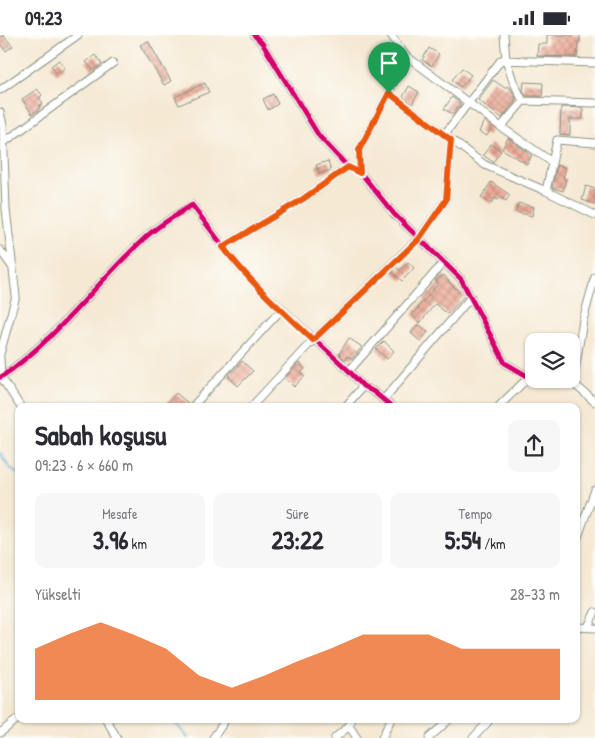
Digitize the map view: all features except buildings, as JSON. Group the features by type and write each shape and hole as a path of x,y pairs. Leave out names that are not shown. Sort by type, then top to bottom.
{"street":[{"path":"0,90 78,35"},
{"path":"254,35 262,43 319,136 348,167 360,173 394,214 461,279 506,363 525,374"},
{"path":"391,35 405,55 500,127 552,161"},
{"path":"504,35 506,60 513,81 523,101"},
{"path":"360,173 359,150 389,93 405,55"},
{"path":"444,135 501,60 595,63"},
{"path":"3,143 114,63"},
{"path":"389,93 485,165 546,191 595,215"},
{"path":"523,101 595,103"},
{"path":"500,127 523,101"},
{"path":"0,112 3,143 2,193 16,296 0,354"},
{"path":"255,403 313,340 419,239 446,200 451,140"},
{"path":"546,191 557,140 595,143"},
{"path":"223,247 303,199 348,167"},
{"path":"1,377 27,358 68,319 149,234 192,205 238,266 363,386 388,403"},
{"path":"0,244 10,242"},
{"path":"0,250 13,268"},
{"path":"349,371 444,262"},
{"path":"580,343 595,277"},
{"path":"384,399 471,297"},
{"path":"196,403 282,310"},
{"path":"0,358 1,377 18,403"},
{"path":"502,403 525,382"},
{"path":"349,403 363,386"},
{"path":"579,388 595,402"},
{"path":"580,531 595,490"},
{"path":"591,627 595,612"},
{"path":"0,733 15,721"},
{"path":"108,723 117,738"},
{"path":"213,738 223,723"},
{"path":"335,738 349,723"},
{"path":"350,723 357,738"},
{"path":"382,738 389,723"},
{"path":"428,738 445,723"},
{"path":"474,738 487,723"}],"waterway":[{"path":"0,453 15,472"},
{"path":"175,723 188,738"}],"cycle path":[{"path":"254,35 262,43 319,136 348,167 360,172 394,214 461,279 505,363 525,375"},
{"path":"1,377 22,362 59,328 147,236 192,205 238,266 258,287 363,386 387,403"}],"route":[{"path":"389,93 451,140 446,200 419,239 313,340 258,287 223,247 303,199 348,167 360,173 359,150 389,93"}]}
